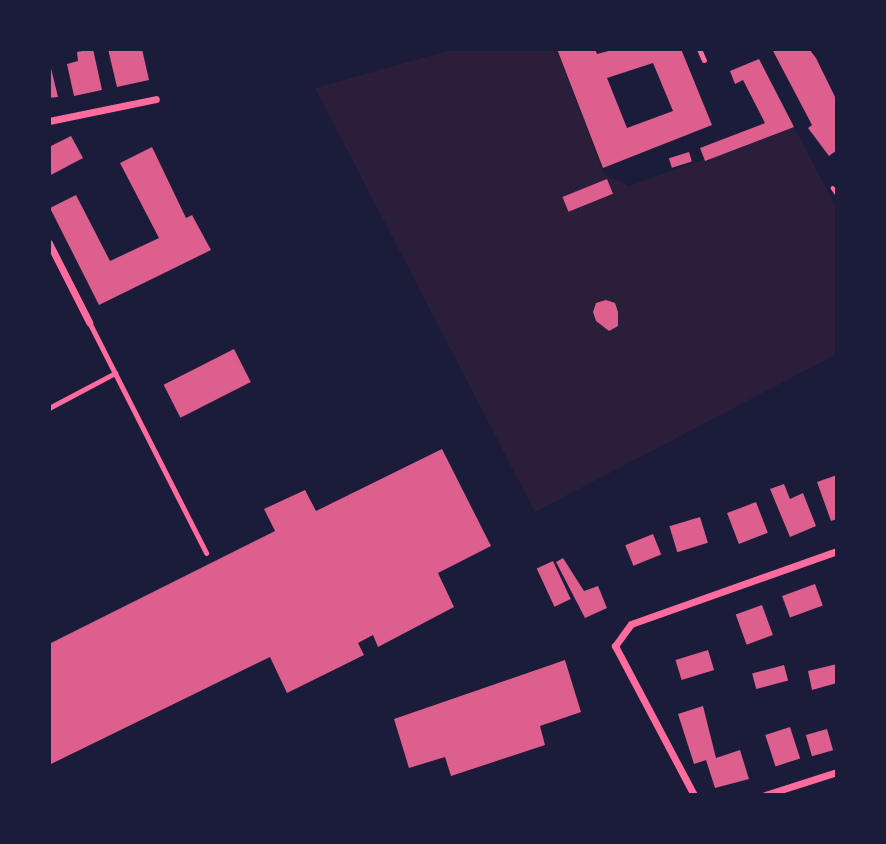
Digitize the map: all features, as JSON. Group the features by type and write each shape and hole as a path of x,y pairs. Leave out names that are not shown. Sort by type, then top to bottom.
{"street":[{"path":"49,121 156,99"},
{"path":"49,243 89,322"},
{"path":"694,795 615,646 631,624 837,551"},
{"path":"765,795 837,772"}],"lane":[{"path":"699,49 704,60"},
{"path":"89,322 206,553"},
{"path":"49,408 114,373"}],"path":[{"path":"833,188 837,194"}],"shaded area":[{"path":"454,49 557,49 604,174 629,186 794,127 837,209 837,354 535,512 315,88"}],"building":[{"path":"93,49 102,90 74,96 67,64 78,61 77,52"},
{"path":"108,49 142,49 149,80 117,87"},
{"path":"557,49 595,49 597,54 616,49 681,49 712,125 603,168","holes":["653,63 673,111 627,128 607,78"]},
{"path":"772,49 809,49 816,58 837,101 837,150 829,156 808,128 812,125"},
{"path":"759,59 794,127 705,161 700,148 765,123 743,80 735,84 730,71"},
{"path":"49,60 58,97 49,98"},
{"path":"71,136 83,158 49,176 49,147"},
{"path":"152,147 186,218 192,215 211,250 99,305 50,208 76,195 110,261 159,238 120,163"},
{"path":"689,152 692,162 672,168 669,158"},
{"path":"607,179 613,194 568,212 562,197"},
{"path":"606,300 615,303 618,312 618,326 609,331 596,321 593,312 596,303"},
{"path":"234,349 251,382 180,418 164,385"},
{"path":"442,449 491,546 438,573 454,607 378,647 373,635 358,643 364,655 287,693 270,657 49,765 49,644 275,531 264,509 305,490 316,511"},
{"path":"837,475 837,519 831,521 817,482"},
{"path":"784,484 790,499 803,493 816,526 790,537 770,489"},
{"path":"756,502 768,533 739,544 727,513"},
{"path":"700,517 708,543 677,552 669,526"},
{"path":"653,534 661,554 633,566 625,545"},
{"path":"563,558 584,591 598,586 607,608 585,618 556,562"},
{"path":"553,561 571,599 554,607 537,569"},
{"path":"815,584 823,606 790,618 782,596"},
{"path":"762,605 773,635 747,645 736,615"},
{"path":"708,650 714,670 682,680 675,660"},
{"path":"565,660 581,712 540,726 545,745 451,776 445,757 409,768 394,719"},
{"path":"837,664 837,683 812,690 808,671"},
{"path":"784,665 788,680 756,689 752,674"},
{"path":"703,706 716,758 740,750 749,779 715,788 706,760 694,764 678,714"},
{"path":"790,727 800,758 775,766 765,735"},
{"path":"827,729 833,750 812,756 806,735"}]}
